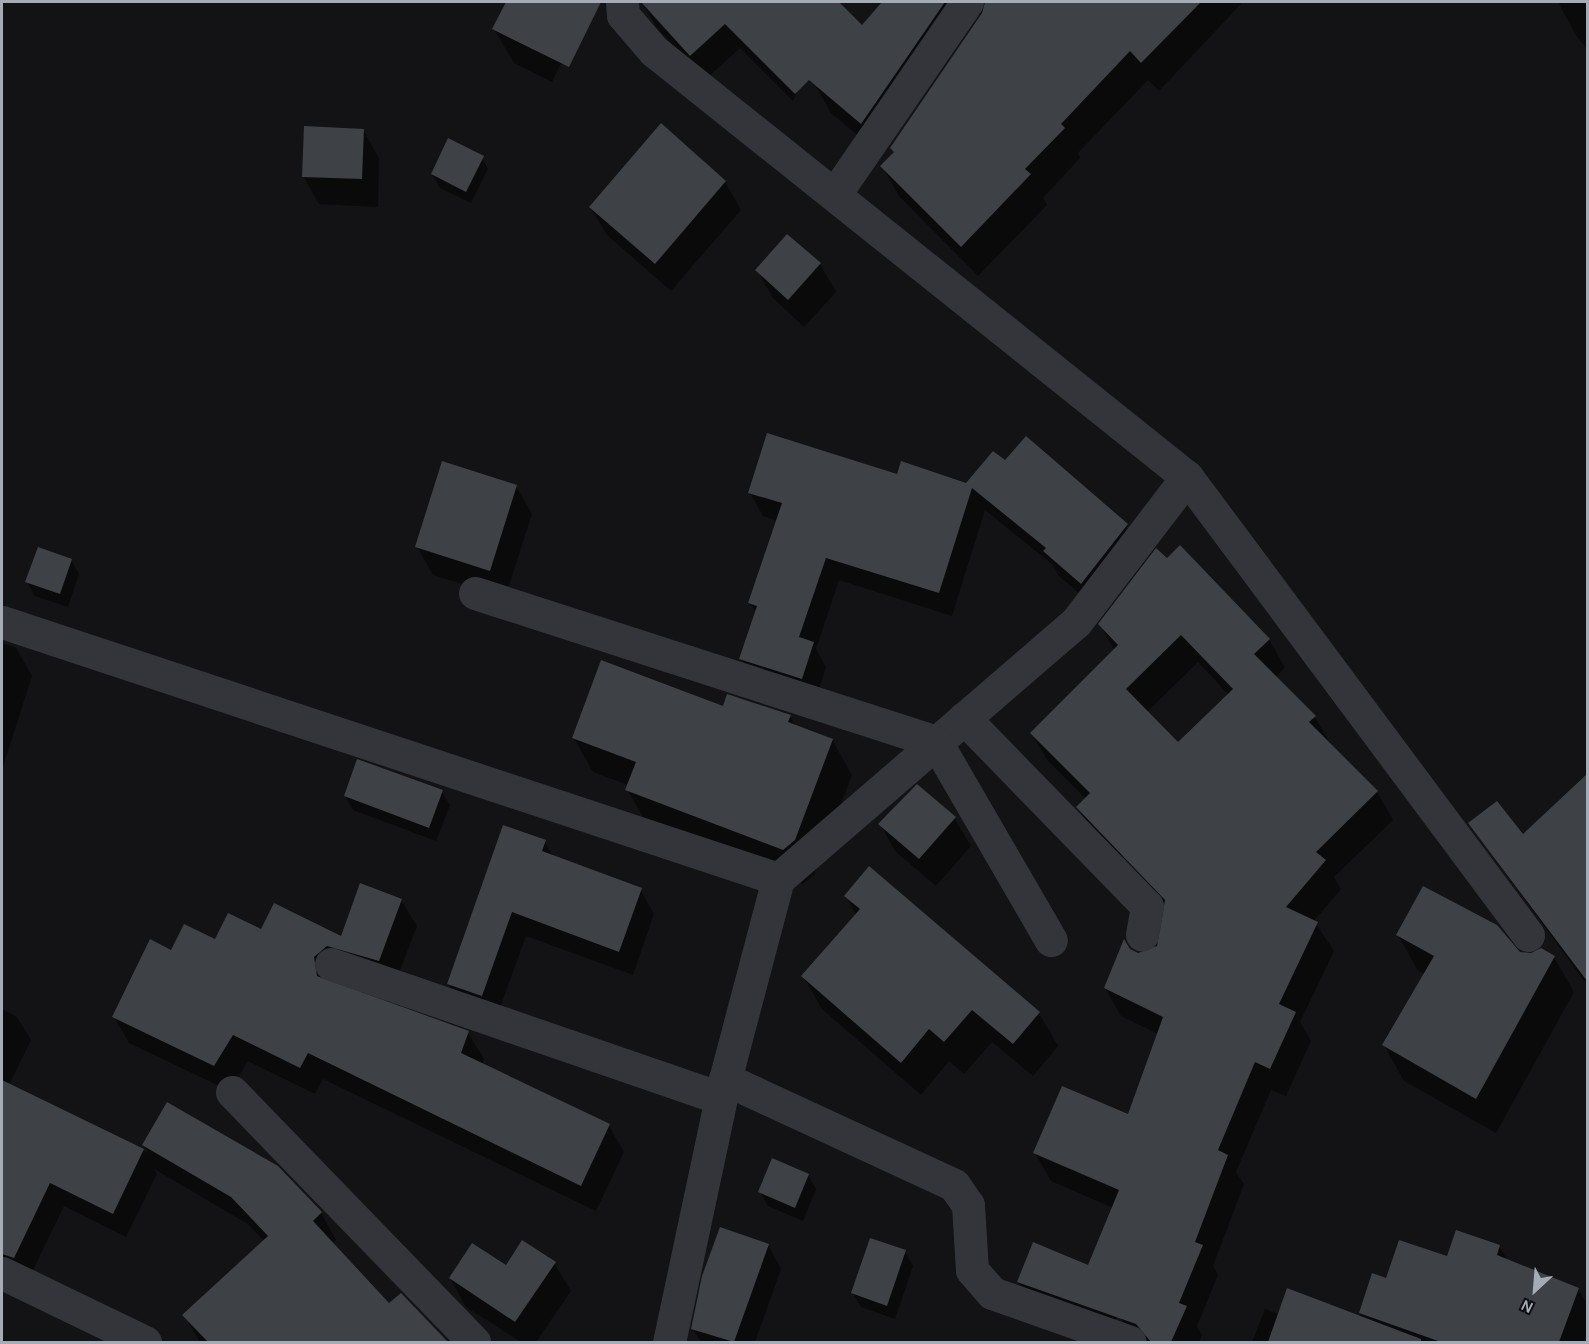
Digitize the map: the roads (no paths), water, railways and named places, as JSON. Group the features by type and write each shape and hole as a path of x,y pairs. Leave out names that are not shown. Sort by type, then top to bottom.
{"street":[{"path":"622,2 623,15 654,51 1187,477 1528,935"},
{"path":"835,194 968,2"},
{"path":"669,1342 723,1088 778,879 1076,622 1187,477"},
{"path":"475,593 936,742 1051,940"},
{"path":"2,622 778,879"},
{"path":"964,718 1147,906 1142,934"},
{"path":"331,964 723,1088 954,1185 968,1205 972,1270 992,1293 1130,1342"},
{"path":"232,1092 474,1342"},
{"path":"2,1273 145,1342"}]}
